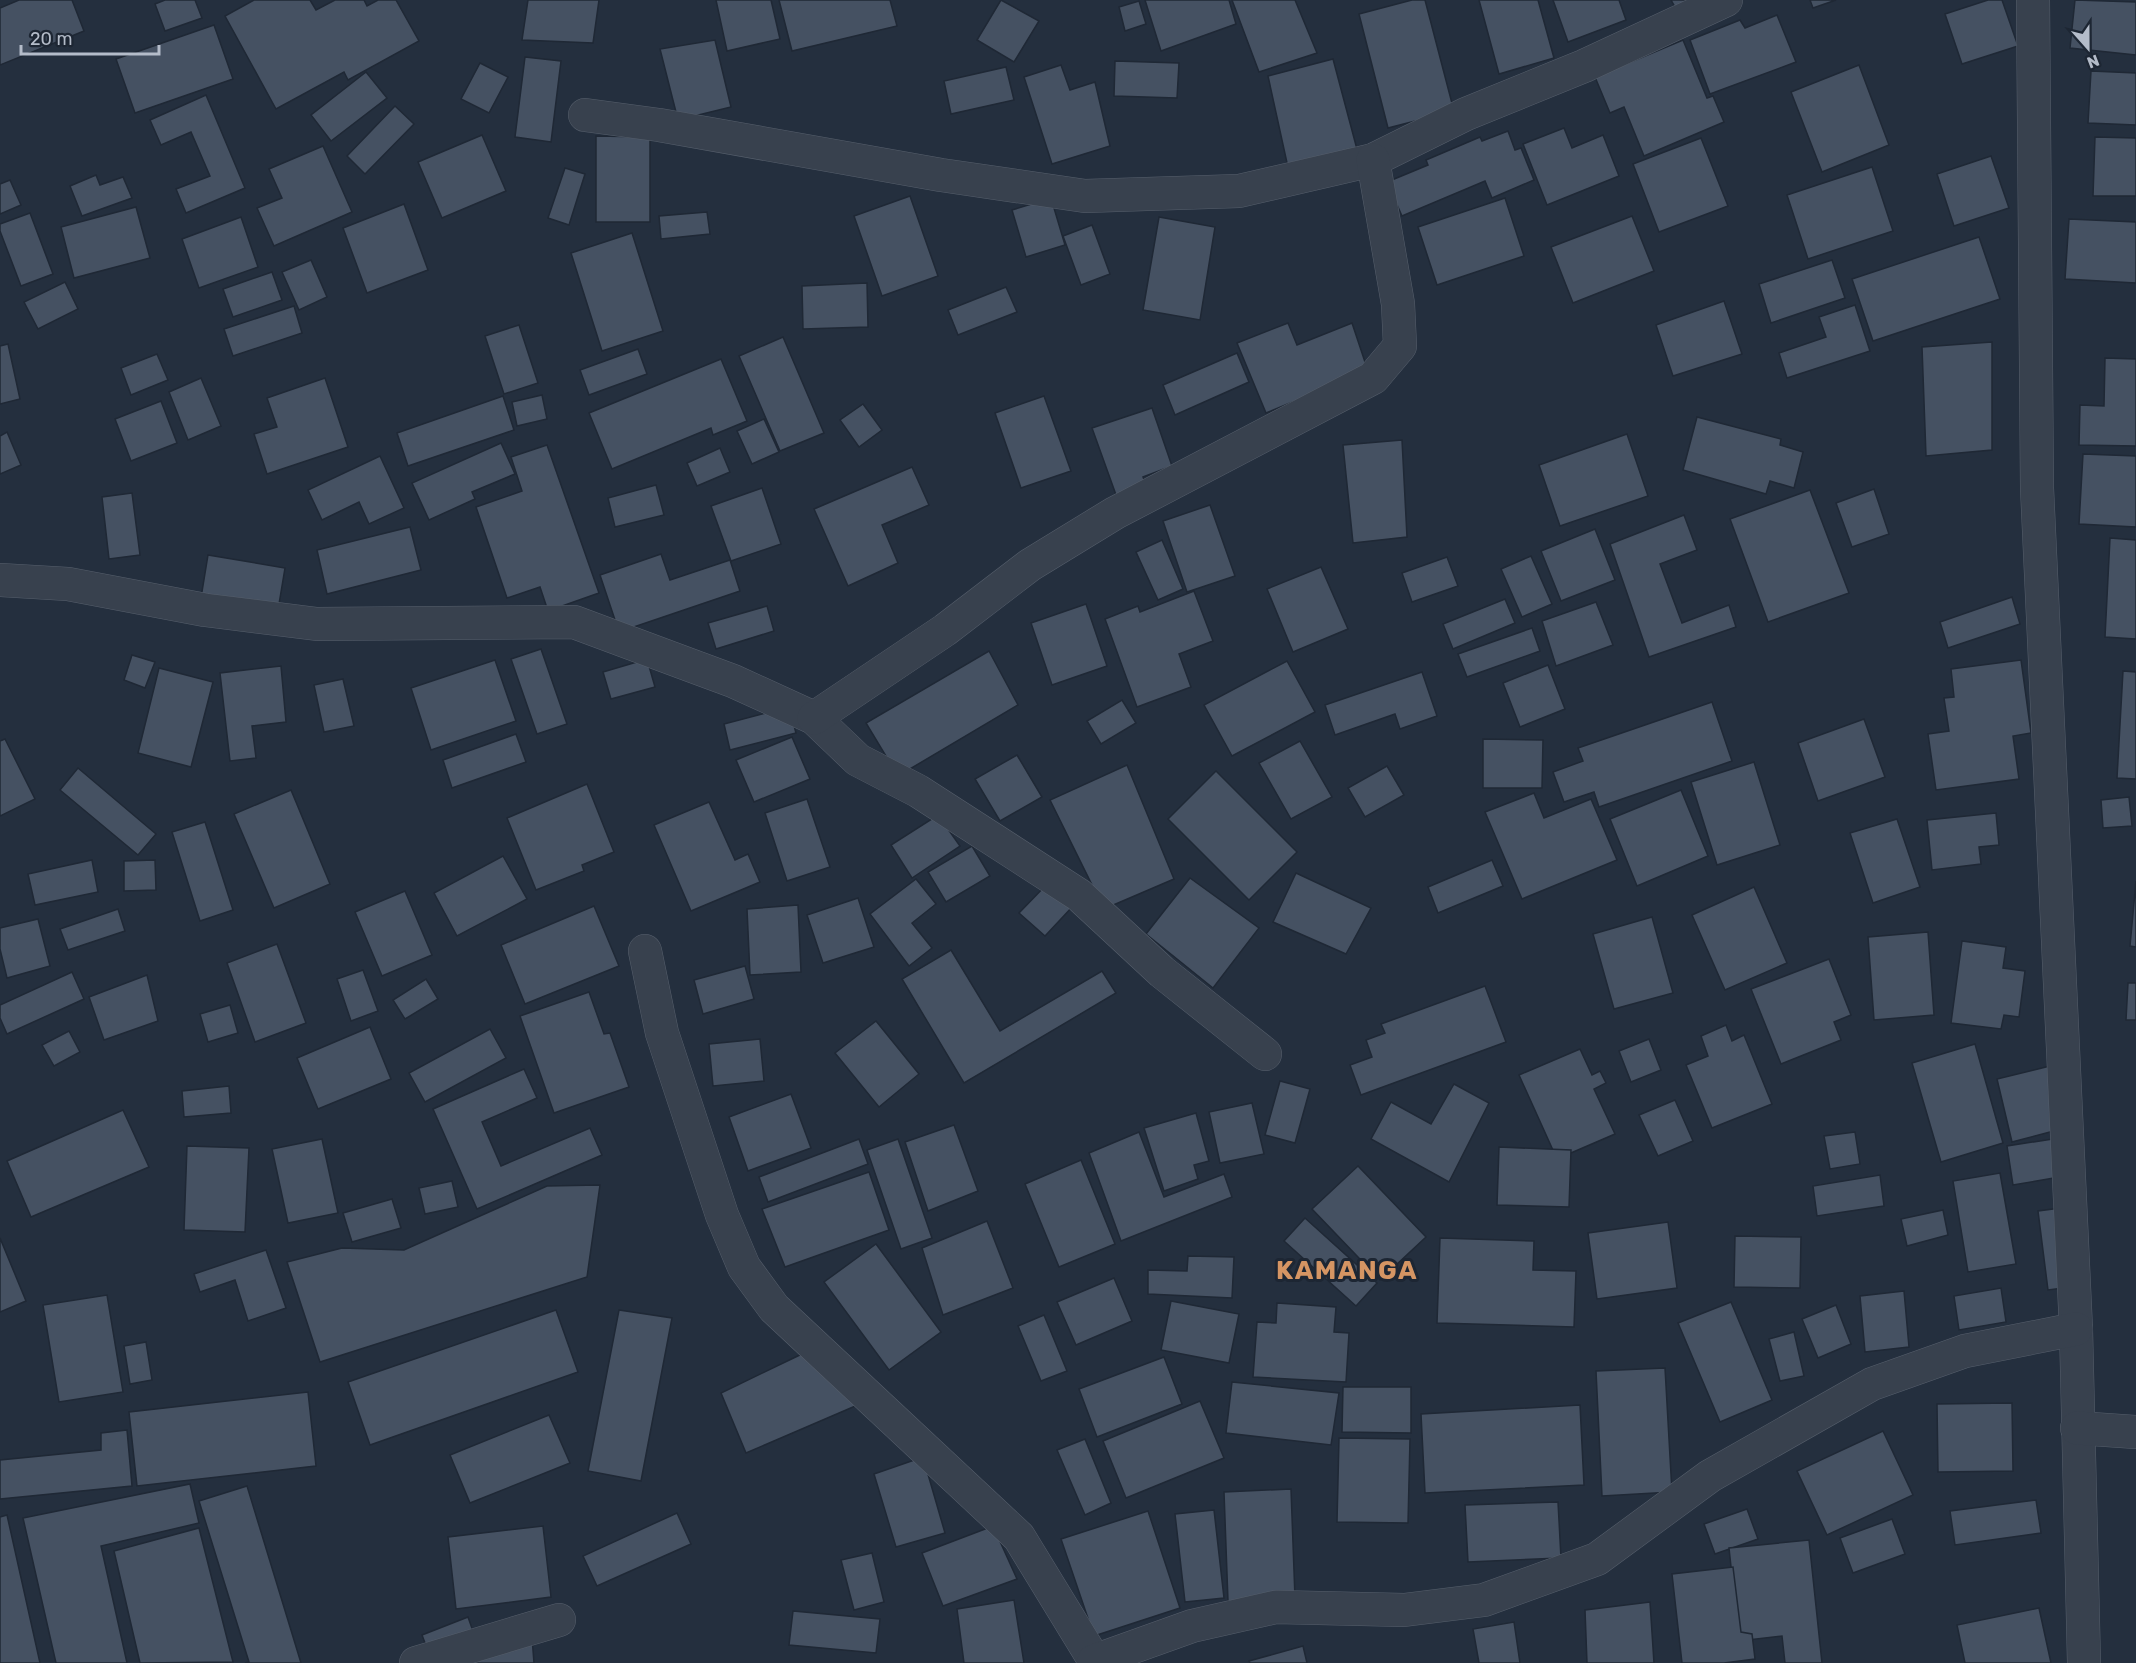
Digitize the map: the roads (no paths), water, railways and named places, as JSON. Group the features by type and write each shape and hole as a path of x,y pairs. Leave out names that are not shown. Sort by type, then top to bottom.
{"street":[{"path":"585,115 658,125 942,176 1084,196 1239,191 1373,160 1466,114 1584,66 1726,0"},
{"path":"2032,0 2037,488 2076,1329 2084,1663"},
{"path":"814,718 945,630 1030,565 1106,518 1373,378 1400,346 1398,304 1373,160"},
{"path":"0,580 68,584 205,610 317,624 574,622 733,681 814,718 858,760 918,791 1079,895 1162,972 1265,1054"},
{"path":"645,951 662,1032 722,1215 744,1267 774,1308 1019,1537 1095,1662 1192,1626 1276,1607 1404,1610 1484,1600 1597,1559 1710,1476 1872,1384 1965,1351 2076,1329"},
{"path":"2077,1428 2136,1432"},
{"path":"416,1663 559,1620"}],"district":[{"name":"KAMANGA","path":"1347,1270"}]}
